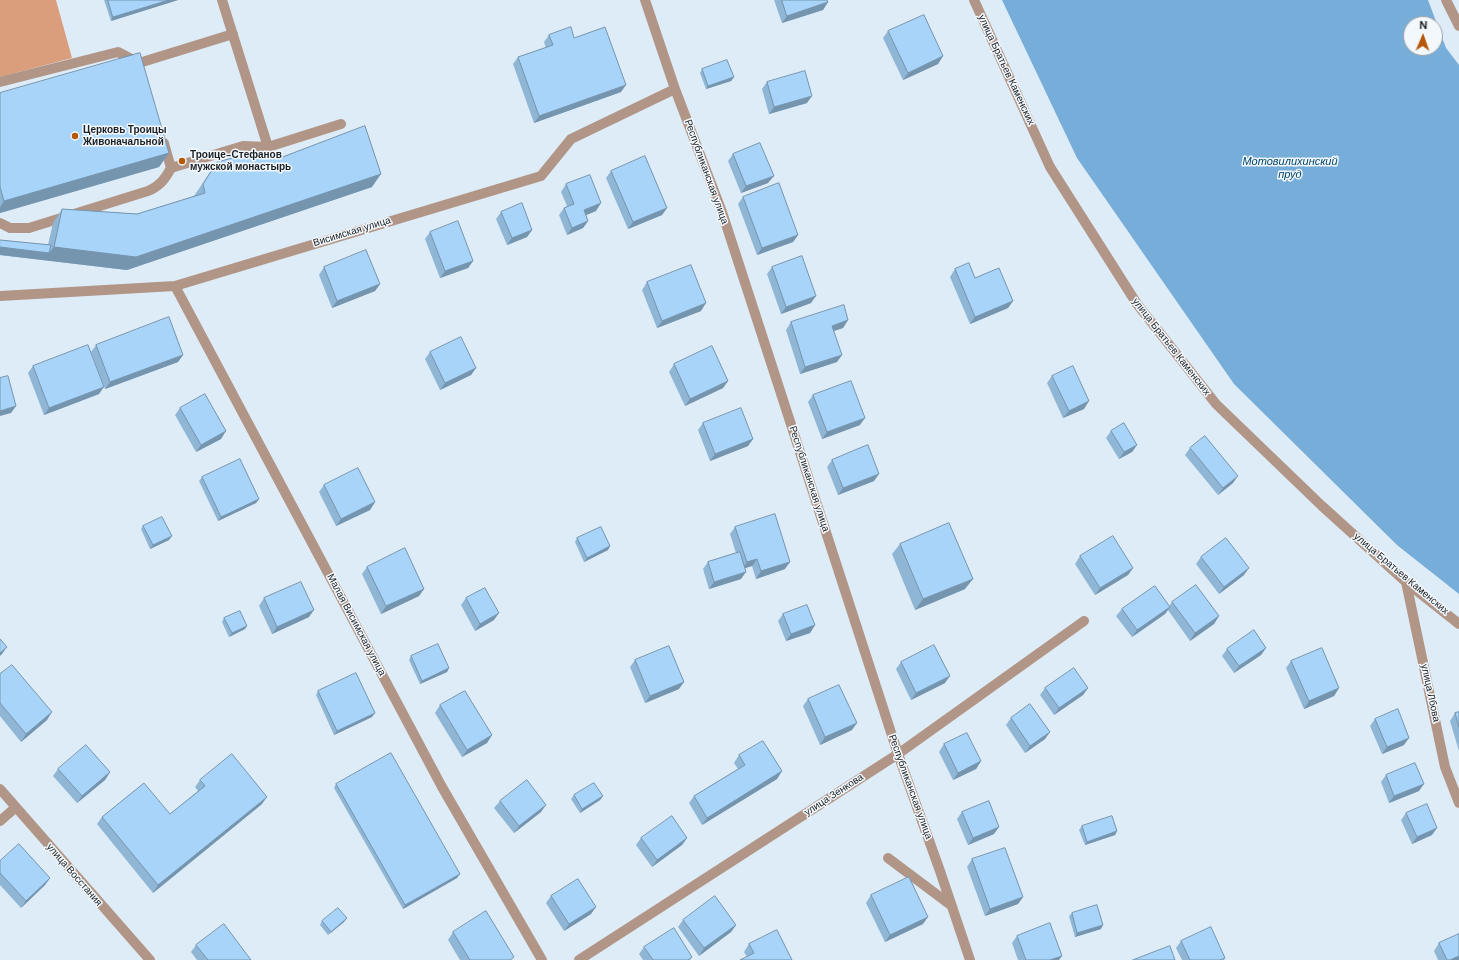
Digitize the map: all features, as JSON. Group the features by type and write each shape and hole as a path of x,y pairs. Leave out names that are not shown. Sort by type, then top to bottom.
{"street":[{"path":"222,0 268,147"},
{"name":"Республиканская улица","path":"645,0 675,89 722,212 898,754 970,960"},
{"name":"улица Братьев Каменских","path":"974,0 1050,167 1137,304 1216,404 1322,506 1406,582 1459,624"},
{"path":"1446,0 1459,26"},
{"path":"0,82 118,52 140,67 233,34"},
{"name":"Висимская улица","path":"0,296 175,286 541,176 571,139 675,89"},
{"path":"171,168 243,146 268,147 341,124"},
{"path":"0,223 10,228 29,228 156,188 164,182 171,168 160,130"},
{"name":"Малая Висимская улица","path":"175,286 442,787 542,960"},
{"name":"улица Лбова","path":"1406,582 1445,767 1459,803"},
{"name":"улица Зенкова","path":"579,960 898,754 1084,621"},
{"name":"улица Восстания","path":"0,789 15,808 150,960"},
{"path":"0,821 15,808"},
{"path":"888,858 952,906"}],"shaded area":[{"path":"0,0 56,0 72,58 0,77"}],"water":[{"name":"Мотовилихинский пруд","path":"1002,0 1428,0 1434,16 1403,16 1403,56 1443,56 1443,40 1446,48 1459,65 1459,594 1397,545 1234,384 1077,158"}],"building":[{"path":"108,0 169,0 113,17"},
{"path":"782,0 827,0 828,2 787,16"},
{"path":"924,15 943,56 908,73 888,31"},
{"path":"571,27 574,38 605,27 626,85 539,116 518,57 553,45 549,35"},
{"name":"Церковь Троицы Живоначальной","path":"140,53 169,153 4,201 0,187 0,93"},
{"path":"727,60 734,77 708,86 702,69"},
{"path":"805,71 812,96 774,107 767,82"},
{"path":"365,126 381,174 136,257 54,247 62,209 137,214 205,193 203,184 217,162 259,151 282,157"},
{"path":"760,143 774,176 746,186 733,154"},
{"path":"645,156 667,208 633,222 611,171"},
{"path":"590,175 601,203 584,210 588,221 572,228 564,208 574,204 566,184"},
{"path":"779,183 798,235 762,248 743,197"},
{"path":"522,203 532,230 512,238 501,212"},
{"path":"458,221 473,261 445,271 430,232"},
{"path":"0,240 51,245 49,253 0,247"},
{"path":"366,250 380,284 337,301 324,267"},
{"path":"802,256 816,296 786,307 772,267"},
{"path":"969,263 975,278 999,268 1013,301 975,317 955,269"},
{"path":"691,265 706,303 662,321 647,282"},
{"path":"844,305 848,320 832,326 842,355 805,367 791,322"},
{"path":"169,317 183,355 110,382 96,345"},
{"path":"461,337 476,368 445,383 430,352"},
{"path":"88,345 104,387 49,408 33,366"},
{"path":"712,346 728,381 690,399 674,364"},
{"path":"1073,366 1089,401 1069,411 1052,376"},
{"path":"8,376 16,406 0,411 0,378"},
{"path":"851,381 865,418 827,432 813,395"},
{"path":"205,394 226,431 201,445 180,408"},
{"path":"741,408 753,439 715,454 703,423"},
{"path":"1124,423 1137,445 1124,452 1111,431"},
{"path":"1205,436 1238,476 1223,488 1190,448"},
{"path":"868,445 879,474 843,488 832,460"},
{"path":"240,459 259,499 221,517 202,477"},
{"path":"358,468 375,502 341,519 324,485"},
{"path":"775,514 790,562 761,571 757,559 747,562 735,527"},
{"path":"162,517 172,536 153,545 143,526"},
{"path":"949,523 973,579 923,599 900,544"},
{"path":"601,527 610,546 587,558 577,538"},
{"path":"1113,536 1133,568 1100,588 1080,556"},
{"path":"1226,538 1249,568 1224,587 1201,557"},
{"path":"405,548 424,589 386,606 367,567"},
{"path":"740,552 746,572 714,582 708,562"},
{"path":"301,582 314,610 277,627 264,598"},
{"path":"1196,585 1219,616 1195,633 1172,602"},
{"path":"1155,586 1170,607 1137,630 1122,609"},
{"path":"485,588 499,613 480,624 466,598"},
{"path":"807,605 815,625 791,634 783,614"},
{"path":"240,611 247,626 232,633 224,618"},
{"path":"1254,630 1266,648 1239,666 1227,649"},
{"path":"0,639 7,647 0,653"},
{"path":"438,644 449,668 422,681 411,656"},
{"path":"934,645 950,676 916,693 901,662"},
{"path":"669,646 684,682 650,696 635,660"},
{"path":"1322,648 1339,688 1309,701 1291,661"},
{"path":"12,665 52,712 26,734 0,703 0,674"},
{"path":"1074,668 1088,688 1059,708 1045,688"},
{"path":"356,673 375,713 337,731 318,691"},
{"path":"839,685 857,723 825,737 808,699"},
{"path":"465,691 492,735 467,750 440,705"},
{"path":"1030,704 1050,732 1030,746 1011,718"},
{"path":"1398,709 1409,738 1387,747 1375,719"},
{"path":"1459,712 1459,727 1455,713"},
{"path":"967,733 981,761 958,773 944,744"},
{"path":"763,741 782,771 707,818 694,796 745,765 739,755"},
{"path":"86,745 110,772 82,796 58,769"},
{"path":"391,753 460,874 405,905 336,784"},
{"path":"232,754 267,797 158,885 102,817 144,783 170,814 205,786 200,780"},
{"path":"1415,763 1424,784 1394,796 1386,775"},
{"path":"527,780 546,805 519,826 500,801"},
{"path":"594,783 603,796 582,809 574,795"},
{"path":"989,801 999,827 973,838 962,812"},
{"path":"1427,804 1437,828 1417,837 1406,813"},
{"path":"672,816 687,838 657,860 641,838"},
{"path":"1112,816 1117,831 1087,842 1082,826"},
{"path":"19,844 50,878 26,901 0,873 0,861"},
{"path":"1005,848 1023,897 990,909 972,859"},
{"path":"909,877 928,917 890,935 871,895"},
{"path":"578,879 596,907 569,924 551,896"},
{"path":"715,896 736,925 704,948 683,920"},
{"path":"1097,905 1103,925 1077,933 1072,913"},
{"path":"338,908 347,918 331,932 322,921"},
{"path":"486,911 514,957 510,960 470,960 453,932"},
{"path":"1050,923 1062,956 1050,960 1026,960 1017,936"},
{"path":"224,924 251,960 208,960 196,945"},
{"path":"1211,927 1225,958 1220,960 1190,960 1181,941"},
{"path":"674,928 692,957 688,960 653,960 644,947"},
{"path":"777,930 792,960 740,960 754,953 749,944"},
{"path":"1459,934 1459,956 1447,960 1439,943"},
{"path":"1170,946 1175,960 1133,960"}],"place":[{"name":"Церковь Троицы Живоначальной","path":"75,136"},
{"name":"Троице-Стефанов мужской монастырь","path":"182,161"}]}
